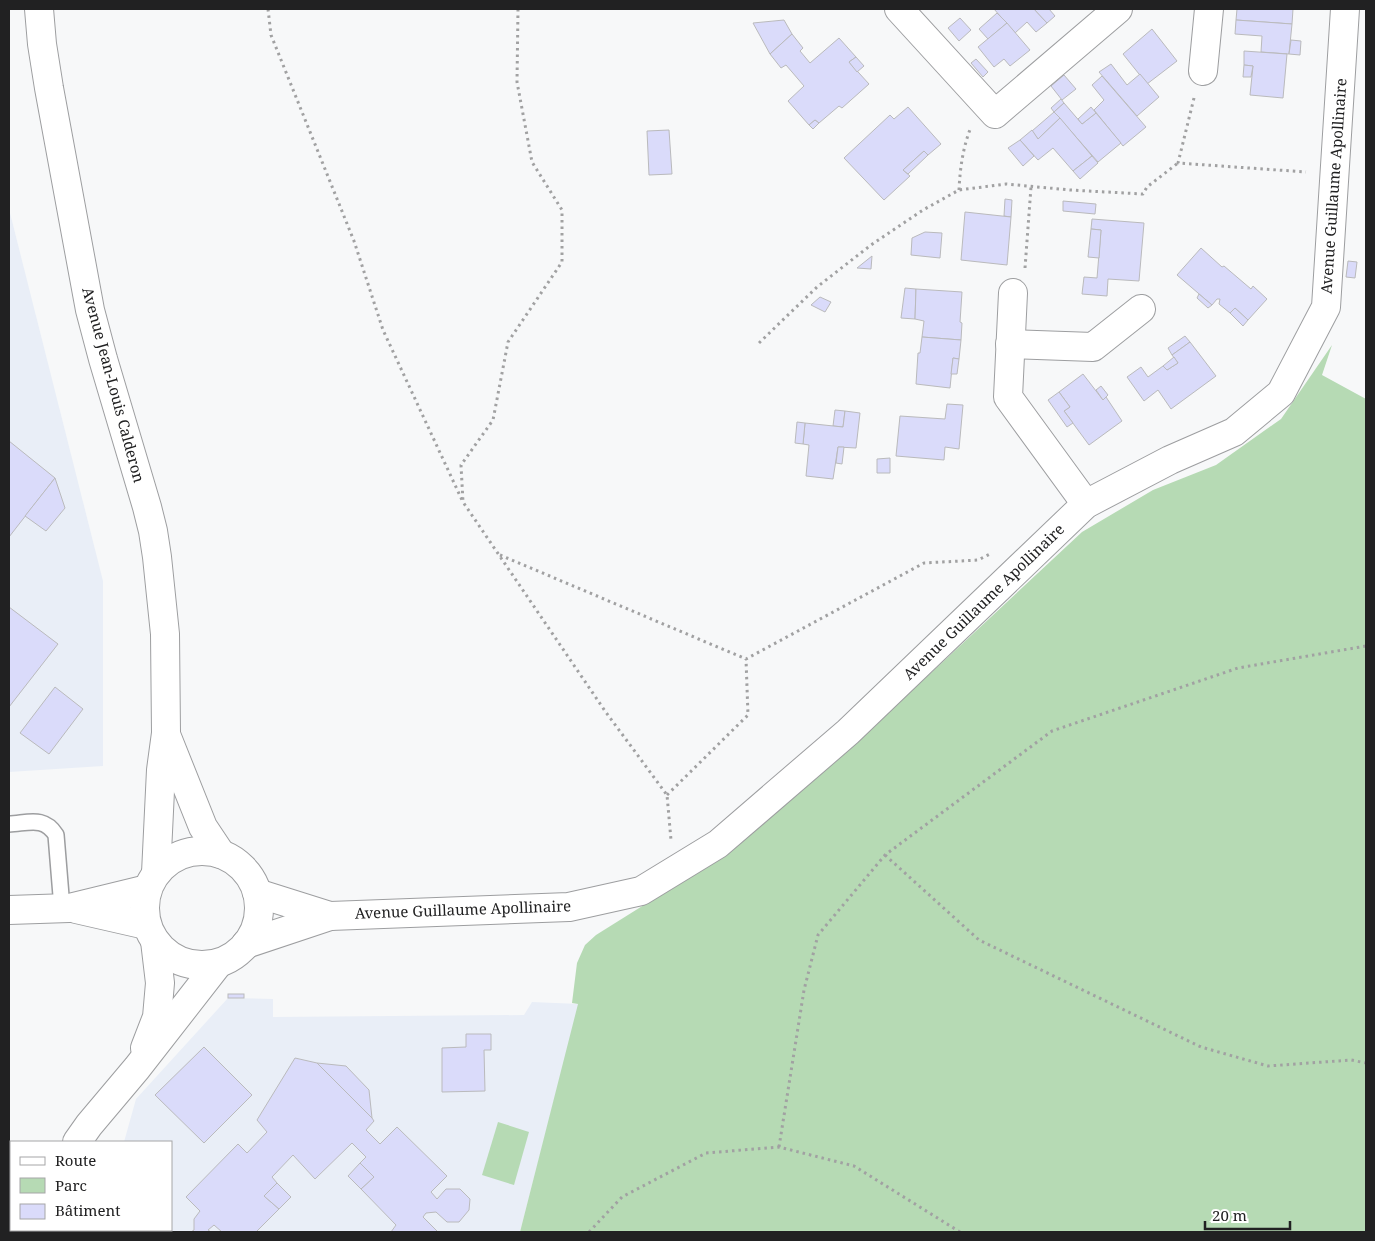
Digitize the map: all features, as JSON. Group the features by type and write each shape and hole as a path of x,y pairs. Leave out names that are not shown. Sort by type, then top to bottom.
{"street":[{"name":"Avenue Jean-Louis Calderon","path":"39,9 49,88 90,310 153,531 164,634 166,733 152,881 144,907 160,983 156,1017 137,1068"},
{"path":"899,9 988,106 1118,9"},
{"path":"1203,72 1209,9"},
{"name":"Avenue Guillaume Apollinaire","path":"246,944 330,916 569,908 641,891 718,844 848,732 1086,504 1170,460 1234,432 1281,393 1326,307 1345,9"},
{"path":"1013,293 1008,397 1086,504"},
{"path":"1010,344 1093,347 1141,309"},
{"name":"Avenue Jean-Louis Calderon","path":"166,733 204,828 221,854"},
{"name":"Avenue Jean-Louis Calderon","path":"78,1141 218,964 234,956 246,944 255,929 259,912 257,893 250,876 237,862 221,854 203,850 184,853 169,860 152,881"},
{"path":"9,910 66,908 152,881"},
{"name":"Avenue Guillaume Apollinaire","path":"257,893 330,916"},
{"path":"66,908 150,933 167,954 183,962 200,966 218,964"}],"lane":[{"path":"9,824 43,822 51,826 56,835 66,908"}],"path":[{"path":"268,9 271,35 354,242 383,330 463,502 605,711 667,795 674,871"},
{"path":"463,502 460,465 493,420 508,342 562,262 562,210 532,162 517,82 518,9"},
{"path":"759,343 817,287 871,245 923,210 959,190 1006,184 1143,194 1147,187 1178,163 1190,110 1203,72"},
{"path":"959,190 960,171 966,138 988,106"},
{"path":"1178,163 1334,174"},
{"path":"1013,293 1024,284 1031,187"},
{"path":"746,659 924,563 978,560 995,551"},
{"path":"499,555 746,659"},
{"path":"779,1147 804,990 818,935 885,855 1052,731 1238,668 1366,646"},
{"path":"667,795 748,715 746,659"},
{"path":"885,855 979,940 1201,1046 1268,1066 1351,1060 1366,1063"},
{"path":"588,1232 622,1197 706,1154 779,1147 854,1166 960,1232"}],"shaded area":[{"path":"9,209 103,581 103,766 9,772"},
{"path":"228,998 273,999 273,1017 524,1015 532,1002 579,1004 520,1232 105,1232 172,1231 172,1141 124,1141 136,1099"}],"green space":[{"path":"1332,345 1322,375 1366,399 1366,1232 520,1232 578,1004 572,1003 577,963 585,945 596,935 735,848 932,672 1082,532 1153,490 1216,465 1281,419"},
{"path":"498,1122 529,1132 514,1185 482,1175"},
{"path":"62,1231 105,1231 105,1232"}],"building":[{"path":"994,9 1034,9 1047,23 1036,32 1027,22 1015,33"},
{"path":"1034,9 1049,9 1055,16 1047,23"},
{"path":"1237,9 1293,9 1292,24 1236,20"},
{"path":"997,13 1007,23 988,39 979,29"},
{"path":"960,18 971,30 959,41 948,28"},
{"path":"784,20 792,34 770,54 753,23"},
{"path":"1236,20 1292,24 1289,54 1261,52 1262,36 1235,34"},
{"path":"1007,23 1030,50 1010,66 1004,59 994,67 978,47"},
{"path":"1152,29 1177,61 1147,84 1123,54"},
{"path":"792,34 803,48 800,51 810,63 839,38 856,57 849,62 869,84 842,108 839,106 819,123 815,120 809,125 788,101 804,86 786,65 781,68 770,54"},
{"path":"1291,40 1301,41 1300,55 1289,54"},
{"path":"1244,51 1287,54 1283,98 1250,95 1253,66 1244,65"},
{"path":"856,57 864,66 857,72 849,62"},
{"path":"976,59 988,72 983,77 971,63"},
{"path":"1111,64 1127,85 1140,74 1159,97 1137,116 1099,72"},
{"path":"1244,65 1253,66 1251,77 1243,77"},
{"path":"1064,75 1076,89 1062,100 1051,86"},
{"path":"1102,76 1146,127 1123,146 1094,110 1104,100 1092,85"},
{"path":"1061,99 1064,103 1054,112 1051,108"},
{"path":"1064,103 1082,124 1096,113 1121,143 1098,162 1054,112"},
{"path":"908,107 941,144 928,155 924,151 903,170 910,176 884,200 844,158 890,115 894,119"},
{"path":"1091,107 1096,113 1082,124 1078,119"},
{"path":"1054,112 1060,118 1038,139 1032,131"},
{"path":"1060,118 1092,156 1073,171 1053,148 1038,160 1020,140 1032,130 1038,139"},
{"path":"815,120 819,123 813,129 809,125"},
{"path":"669,130 672,174 649,175 647,131"},
{"path":"1020,140 1034,156 1023,166 1008,148"},
{"path":"924,151 928,155 908,174 903,170"},
{"path":"1092,156 1098,163 1080,179 1073,171"},
{"path":"1005,199 1012,200 1011,217 1004,216"},
{"path":"1063,201 1096,204 1095,214 1063,211"},
{"path":"965,212 1011,217 1007,265 961,260"},
{"path":"1092,219 1144,223 1139,281 1108,279 1107,296 1082,294 1084,277 1097,278 1101,230 1091,229"},
{"path":"1091,229 1101,230 1099,258 1088,257"},
{"path":"925,232 942,233 940,258 911,255 912,238"},
{"path":"1201,248 1222,267 1224,266 1251,289 1253,286 1267,299 1248,320 1235,308 1230,313 1219,304 1220,299 1217,299 1212,305 1177,275"},
{"path":"872,256 871,269 857,268"},
{"path":"1348,261 1357,262 1355,278 1346,277"},
{"path":"905,288 916,289 915,319 901,318"},
{"path":"916,289 962,292 961,340 922,337 924,321 915,319"},
{"path":"1199,294 1212,305 1208,308 1197,298"},
{"path":"820,297 831,302 825,312 811,305"},
{"path":"1235,308 1248,320 1243,326 1230,313"},
{"path":"1185,336 1190,342 1172,355 1168,348"},
{"path":"922,337 961,340 959,359 953,358 950,388 916,384 918,353 920,353"},
{"path":"1190,342 1216,376 1171,409 1158,390 1144,401 1127,377 1141,367 1148,377 1163,366 1167,370 1178,363 1172,355"},
{"path":"1174,357 1178,363 1167,370 1163,366"},
{"path":"953,358 959,359 957,374 951,374"},
{"path":"1083,374 1103,400 1106,397 1122,421 1089,445 1064,411 1070,407 1059,392"},
{"path":"1101,386 1108,395 1103,400 1096,390"},
{"path":"1059,392 1070,407 1064,411 1073,423 1067,427 1048,400"},
{"path":"947,404 963,405 959,449 945,447 944,460 896,456 900,416 945,419"},
{"path":"835,410 845,411 843,427 833,426"},
{"path":"845,411 860,413 856,448 838,447 833,479 806,476 809,445 803,444 805,423 843,427"},
{"path":"797,422 805,423 803,444 795,443"},
{"path":"9,441 55,478 9,537"},
{"path":"838,447 844,447 842,464 836,463"},
{"path":"890,458 890,473 877,473 877,459"},
{"path":"55,478 65,508 46,531 25,516"},
{"path":"9,607 58,644 9,707"},
{"path":"55,687 83,709 49,754 20,733"},
{"path":"228,994 244,994 244,998 228,998"},
{"path":"466,1034 491,1034 491,1050 484,1050 485,1091 442,1092 442,1048 466,1047"},
{"path":"204,1047 252,1095 204,1143 155,1095"},
{"path":"295,1058 317,1063 372,1118 374,1121 366,1130 380,1144 397,1127 447,1176 431,1192 437,1199 446,1189 460,1189 470,1199 469,1210 459,1222 447,1222 436,1212 426,1213 423,1217 438,1232 391,1232 396,1225 361,1189 374,1177 360,1163 366,1157 352,1143 315,1179 293,1155 272,1177 277,1183 264,1196 279,1209 256,1232 222,1232 214,1225 208,1230 211,1232 191,1232 194,1230 194,1219 200,1211 186,1197 238,1144 247,1153 267,1132 257,1120"},
{"path":"317,1063 346,1066 369,1090 372,1118"},
{"path":"360,1163 374,1177 361,1189 348,1176"},
{"path":"277,1183 291,1197 279,1209 264,1196"}]}
